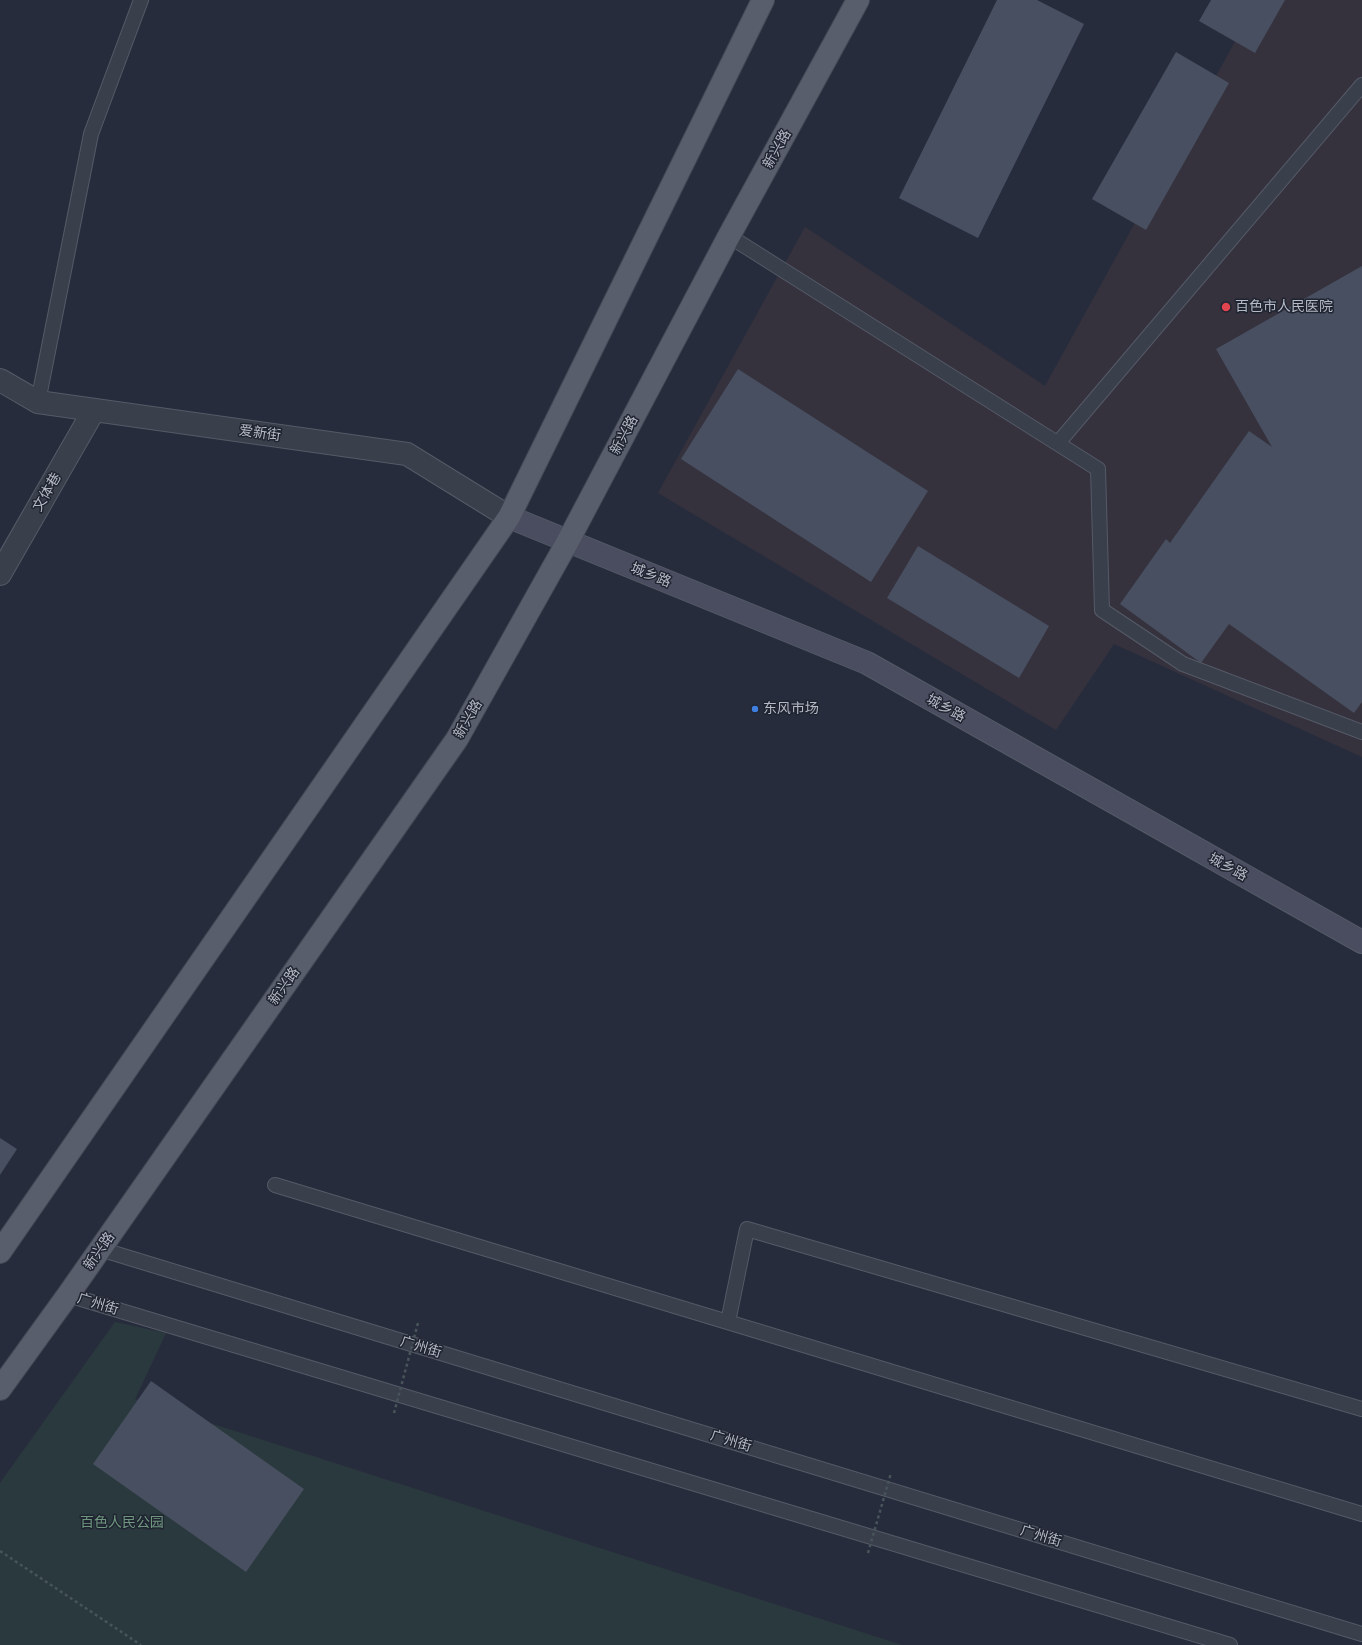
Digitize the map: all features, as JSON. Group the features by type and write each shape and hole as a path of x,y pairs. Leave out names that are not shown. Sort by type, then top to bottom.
{"main road":[{"path":"0,1252 509,517 763,0"},
{"name":"新兴路","path":"0,1389 68,1295 457,739 568,542 729,236 858,0"}],"street":[{"name":"爱新街","path":"0,380 38,402 407,454 509,517"},
{"name":"文体巷","path":"0,574 94,410"},
{"name":"城乡路","path":"509,517 867,664 1362,942"}],"lane":[{"path":"38,402 91,134 141,0"},
{"path":"1058,443 1362,85"},
{"path":"729,236 1098,469 1102,610 1183,664 1362,732"},
{"path":"275,1185 1362,1514"},
{"path":"728,1322 748,1229 1362,1409"},
{"name":"广州街","path":"100,1249 1362,1634"},
{"name":"广州街","path":"68,1295 1230,1645"}],"path":[{"path":"394,1413 418,1324"},
{"path":"868,1553 891,1474"},
{"path":"0,1551 141,1645"}],"shaded area":[{"name":"百色市人民医院","path":"1258,0 1362,0 1362,757 1114,644 1056,730 658,493 805,227 1045,386"}],"green space":[{"name":"百色人民公园","path":"115,1322 166,1333 135,1399 902,1645 0,1645 0,1483"}],"building":[{"path":"997,0 1037,0 1084,24 978,238 899,198"},
{"path":"1211,0 1285,0 1255,53 1199,21"},
{"path":"1176,52 1229,83 1146,230 1092,199"},
{"path":"1362,266 1362,702 1354,713 1229,624 1201,663 1120,604 1166,539 1170,543 1249,431 1272,447 1216,349"},
{"path":"738,369 928,491 871,582 681,459"},
{"path":"918,546 1049,626 1019,678 887,598"},
{"path":"0,1138 17,1149 0,1175"},
{"path":"151,1381 304,1489 246,1572 93,1464"}],"place":[{"name":"百色市人民医院","path":"1226,307"},
{"name":"东风市场","path":"755,709"}]}
